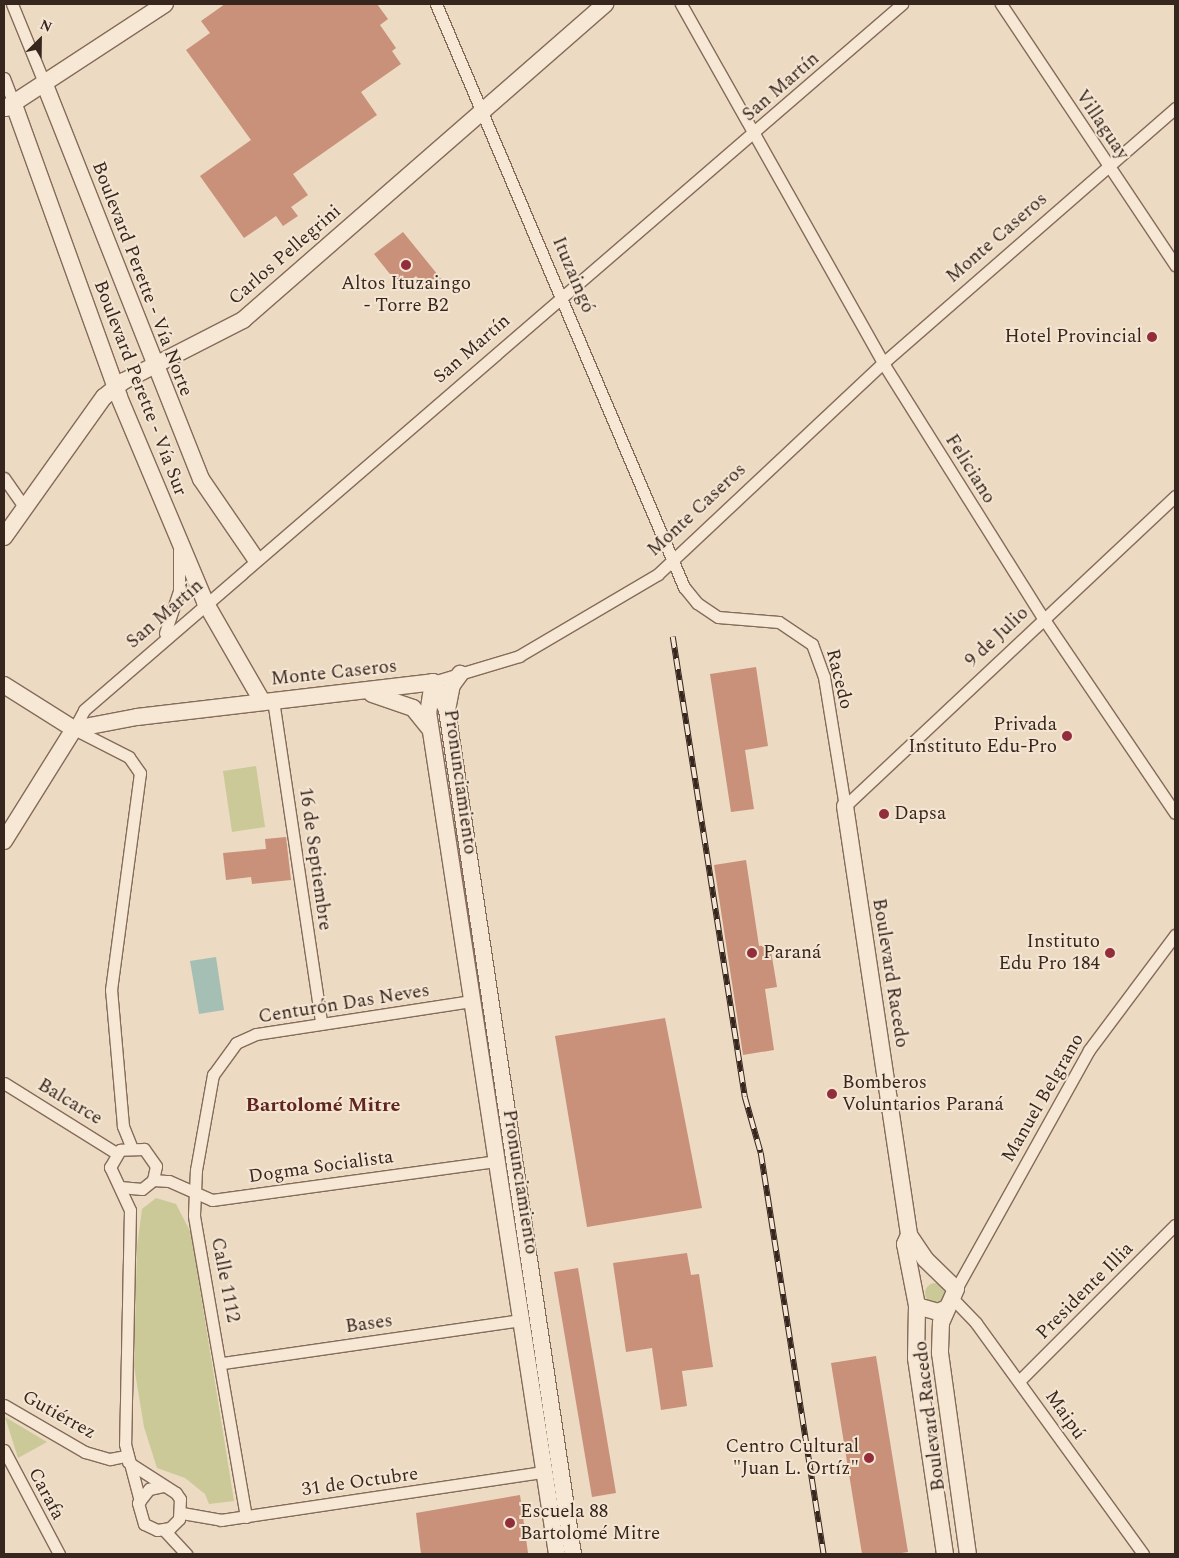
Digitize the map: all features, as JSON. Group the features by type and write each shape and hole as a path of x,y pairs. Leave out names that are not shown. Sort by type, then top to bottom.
{"street":[{"name":"Boulevard Perette - Vía Norte","path":"12,4 45,84 154,366 201,479 255,558"},
{"path":"8,106 45,84 165,4"},
{"name":"Ituzaingó","path":"436,4 563,295 674,561"},
{"name":"Carlos Pellegrini","path":"4,537 23,505 81,425 116,386 242,320 605,4"},
{"name":"Feliciano","path":"681,4 883,363 1043,618 1175,813"},
{"name":"San Martín","path":"74,729 92,701 255,558 754,134 902,4"},
{"name":"Villaguay","path":"1001,4 1175,265"},
{"name":"Boulevard Perette - Vía Sur","path":"4,78 8,106 116,386 205,602 268,700"},
{"name":"Monte Caseros","path":"74,729 268,700 433,682 519,656 674,561 883,363 1110,167 1175,108"},
{"path":"4,478 23,505"},
{"name":"9 de Julio","path":"845,806 1175,496"},
{"path":"161,641 176,609 179,540"},
{"name":"Racedo","path":"674,561 697,603 718,617 779,622 812,644 824,677 845,806"},
{"path":"447,710 452,685 460,674"},
{"name":"Pronunciamiento","path":"433,682 447,710 573,1554"},
{"name":"Pronunciamiento","path":"433,682 428,712 557,1554"},
{"path":"4,685 74,729 129,756 140,773 111,990 123,1126 130,1146"},
{"path":"364,691 413,708 431,731"},
{"name":"16 de Septiembre","path":"268,700 321,1023"},
{"path":"4,841 74,729"},
{"name":"Boulevard Racedo","path":"845,806 909,1235 905,1244 917,1306 916,1358 945,1554"},
{"name":"Manuel Belgrano","path":"952,1299 1089,1050 1175,935"},
{"name":"Centurón Das Neves","path":"226,1052 256,1034 472,1001"},
{"name":"Calle 1112","path":"226,1052 213,1075 194,1195 223,1363 246,1517"},
{"name":"Balcarce","path":"4,1083 116,1153"},
{"path":"120,1187 134,1191 153,1180 154,1159 144,1149 130,1146 116,1153 110,1167 130,1210 124,1342 127,1459 140,1500 138,1511 144,1524 164,1530 186,1554"},
{"name":"Dogma Socialista","path":"153,1180 169,1181 194,1195 212,1200 497,1161"},
{"name":"Presidente Illia","path":"1020,1381 1175,1225"},
{"path":"909,1235 941,1273 952,1299 938,1312 917,1306"},
{"path":"914,1287 924,1274 941,1273"},
{"name":"Boulevard Racedo","path":"952,1299 940,1332 940,1353 968,1554"},
{"name":"Maipú","path":"952,1299 1020,1381 1143,1554"},
{"name":"Bases","path":"223,1363 520,1320"},
{"name":"Gutiérrez","path":"4,1405 85,1452 110,1459 127,1459"},
{"name":"Carafa","path":"4,1450 58,1554"},
{"path":"127,1459 163,1486 176,1493 182,1513 175,1524 164,1530"},
{"name":"31 de Octubre","path":"182,1513 204,1520 246,1517 544,1472"},
{"path":"140,1500 149,1490 163,1486"}],"shaded area":[{"path":"256,766 265,827 232,832 223,771"},
{"path":"216,957 224,1010 199,1014 190,961"},
{"path":"156,1198 176,1204 191,1233 234,1501 209,1504 205,1494 185,1478 157,1468 144,1427 134,1366 137,1247 142,1209"},
{"path":"935,1283 942,1286 945,1293 942,1300 935,1303 928,1300 925,1293 928,1286"},
{"path":"5,1417 47,1442 18,1458"}],"building":[{"path":"225,4 377,4 388,19 380,25 396,48 392,51 401,64 361,92 377,115 293,174 308,195 291,207 298,216 283,226 276,216 244,238 200,176 251,140 186,50 210,33 201,21"},
{"name":"Altos Ituzaingo - Torre B2","path":"403,232 442,280 429,291 416,276 401,288 374,254"},
{"path":"756,667 768,746 745,750 754,809 731,812 710,674"},
{"path":"286,837 291,880 252,884 251,877 226,880 223,853 266,849 265,839"},
{"path":"746,860 759,946 770,945 777,987 765,989 774,1050 743,1055 714,865"},
{"path":"665,1018 702,1208 587,1227 555,1036"},
{"path":"687,1253 691,1275 699,1274 713,1367 682,1371 687,1406 661,1410 652,1348 626,1352 613,1263"},
{"path":"578,1268 616,1493 592,1497 554,1272"},
{"name":"Centro Cultural \"Juan L. Ortíz\"","path":"876,1356 908,1552 895,1554 862,1554 831,1363"},
{"path":"520,1495 528,1553 421,1554 416,1513"}],"railway":[{"path":"673,637 745,1097 761,1153 824,1554"}],"place":[{"name":"Altos Ituzaingo - Torre B2","path":"406,265"},
{"name":"Hotel Provincial","path":"1152,337"},
{"name":"Privada Instituto Edu-Pro","path":"1067,736"},
{"name":"Dapsa","path":"884,814"},
{"name":"Paraná","path":"752,953"},
{"name":"Instituto Edu Pro 184","path":"1110,953"},
{"name":"Bomberos Voluntarios Paraná","path":"832,1094"},
{"name":"Centro Cultural \"Juan L. Ortíz\"","path":"869,1458"},
{"name":"Escuela 88 Bartolomé Mitre","path":"510,1523"}],"district":[{"name":"Bartolomé Mitre","path":"323,1105"}]}
